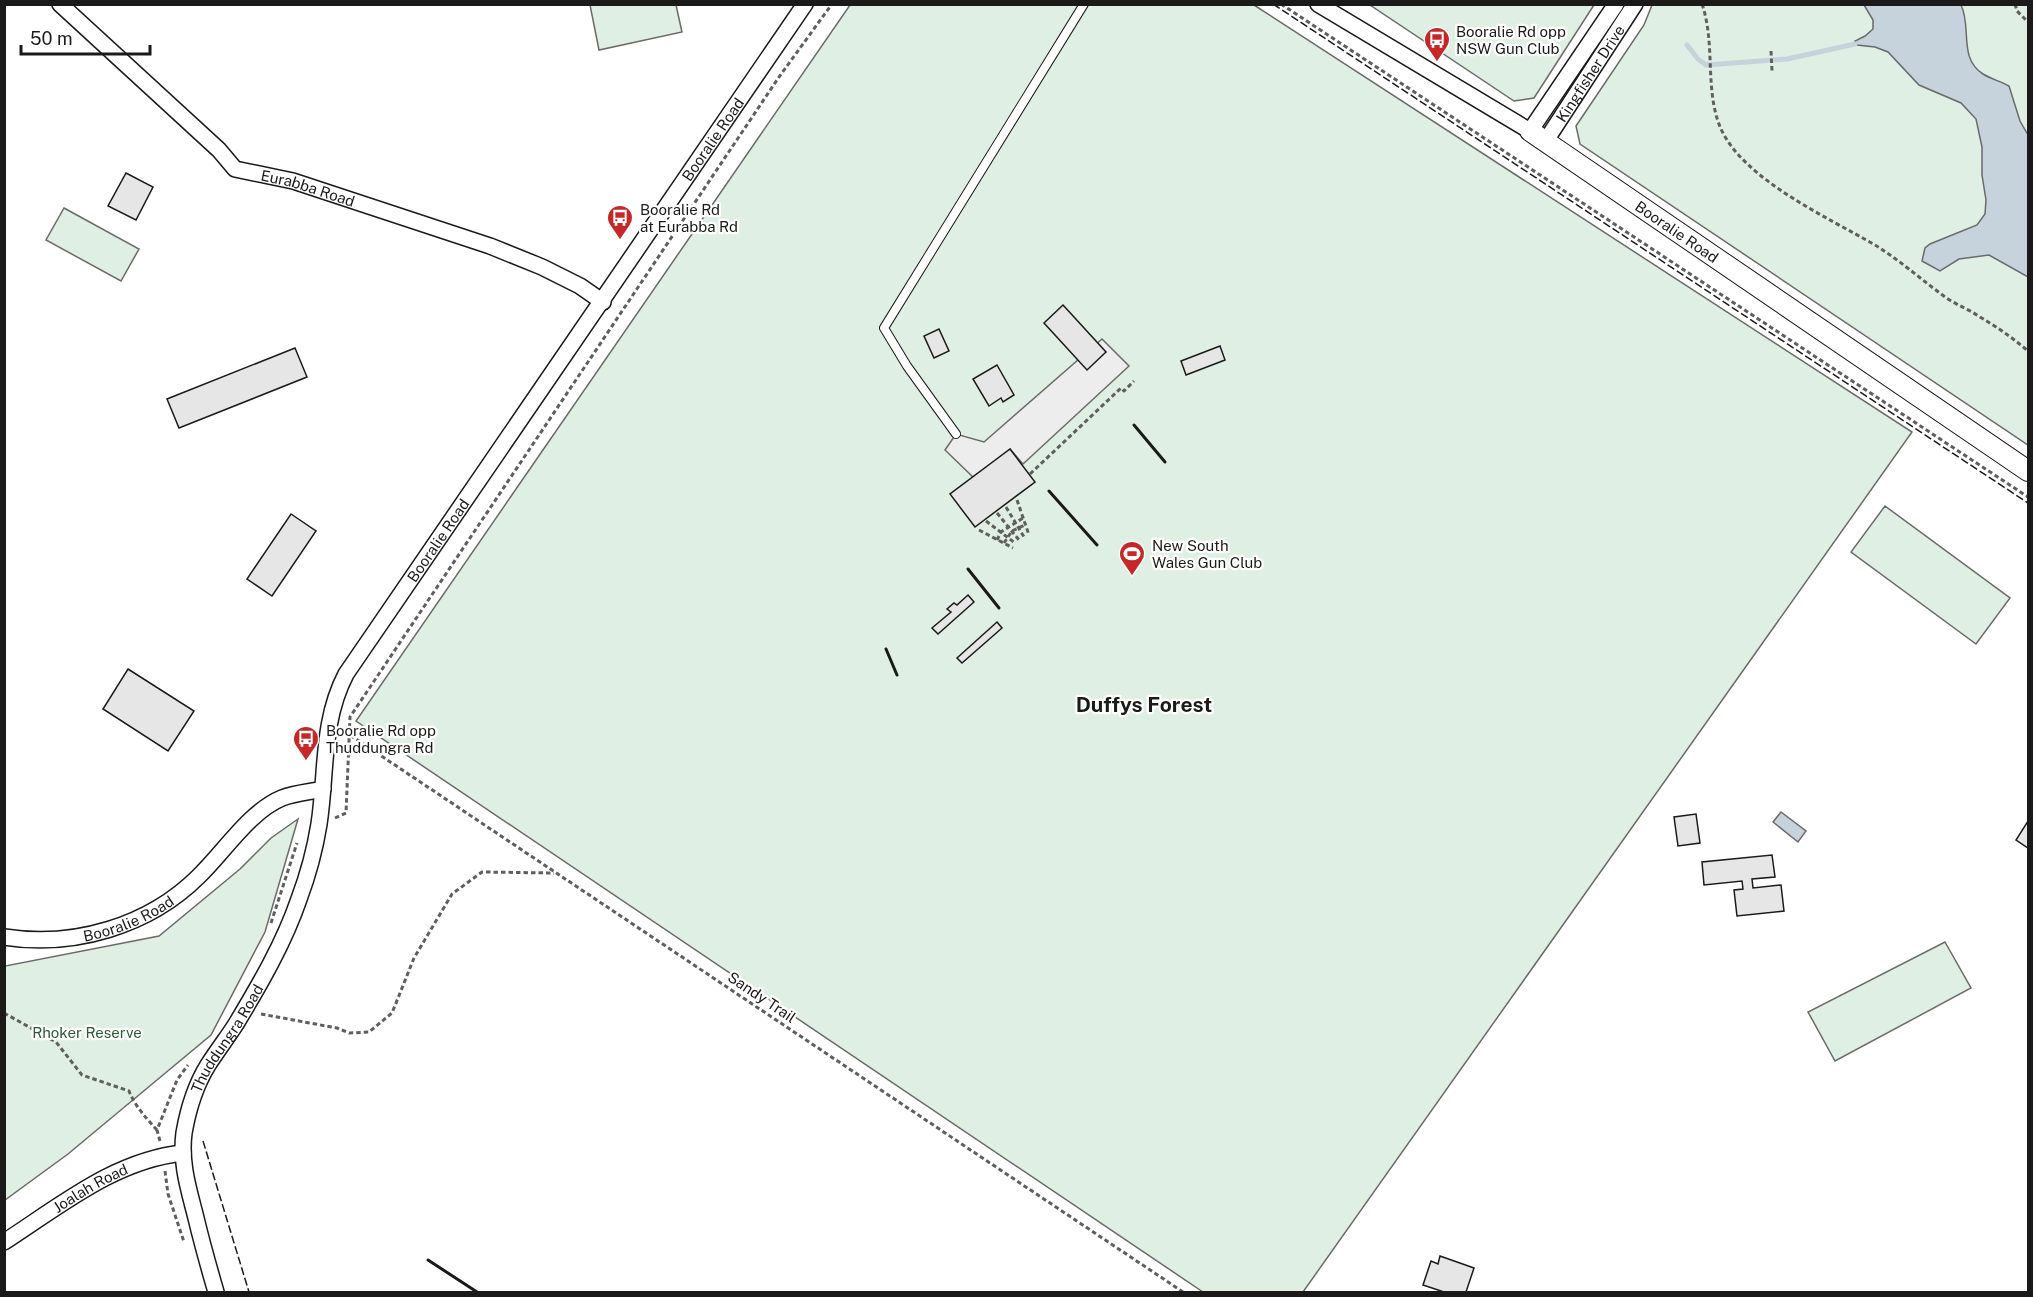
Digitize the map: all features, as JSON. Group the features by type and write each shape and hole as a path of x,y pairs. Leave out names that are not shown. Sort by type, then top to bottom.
{"street":[{"name":"Eurabba Road","path":"60,4 219,150 235,170 293,181 490,246 542,267 580,286 603,302"},
{"name":"Booralie Road","path":"4,937 46,940 78,938 134,921 164,905 185,890 247,824 272,803 284,797 323,789 329,719 336,693 346,674 805,4"},
{"name":"Booralie Road","path":"1318,4 1538,136 2028,471"},
{"name":"Kingfisher Drive","path":"1538,136 1617,4"},
{"name":"Kingfisher Drive","path":"1538,136 1635,4"},
{"name":"Thuddungra Road","path":"216,1293 189,1193 183,1153 189,1112 197,1086 208,1065 261,982 291,922 314,848 323,789"},
{"name":"Joalah Road","path":"4,1242 113,1173 164,1155 183,1153"}],"lane":[{"path":"956,434 907,366 884,328 1084,4"}],"path":[{"path":"319,824 346,813 350,717 779,77 832,4"},
{"path":"1281,4 2028,497"},
{"path":"1702,4 1709,29 1715,111 1733,150 1747,164 1812,210 1876,246 1930,286 1961,307 1981,317 2028,351"},
{"path":"2015,4 2017,11 2028,22"},
{"path":"1771,51 1773,71"},
{"path":"1030,474 1121,388 1124,391 1134,381"},
{"path":"1017,500 1029,535"},
{"path":"1006,507 1024,537"},
{"path":"986,521 1017,542 1012,531 998,513"},
{"path":"997,540 1000,532 1023,518"},
{"path":"1004,543 1012,531 1025,525"},
{"path":"979,530 1013,548"},
{"name":"Sandy Trail","path":"329,719 350,736 1183,1293"},
{"path":"269,928 298,843"},
{"path":"244,1011 337,1028 349,1033 369,1032 392,1013 414,958 452,894 482,872 555,873"},
{"path":"4,1013 56,1042 82,1075 129,1091 132,1101 157,1130 164,1155 168,1194 186,1249"},
{"path":"157,1130 177,1080 190,1062"}],"green space":[{"path":"590,5 676,5 682,32 599,50"},
{"name":"New South Wales Gun Club","path":"850,5 1254,5 1912,432 1303,1292 1203,1292 356,721"},
{"path":"1370,5 1594,5 1534,98 1514,101"},
{"path":"1652,5 2028,5 2028,445 1580,144 1576,126 1644,25"},
{"path":"64,208 139,249 121,281 46,240"},
{"path":"1885,506 2010,598 1976,644 1851,552"},
{"name":"Rhoker Reserve","path":"298,819 265,932 211,1035 68,1154 5,1200 5,966 159,936 240,869 271,838"},
{"path":"1945,942 1971,988 1835,1061 1808,1012"}],"shaded area":[{"path":"1864,5 1961,5 1971,60 1983,74 2009,86 2020,121 2028,135 2028,277 1989,255 1959,259 1940,271 1922,261 1925,248 1930,244 1977,225 1985,214 1982,147 1976,119 1961,103 1919,85 1888,52 1875,47 1857,45 1855,41 1873,29 1873,20"},
{"path":"1102,339 1129,366 1023,464 1010,449 974,478 945,450 956,434 984,442"},
{"path":"1781,812 1806,831 1798,842 1773,822"}],"building":[{"path":"126,173 153,187 136,220 108,206"},
{"path":"1063,305 1106,352 1087,370 1044,323"},
{"path":"939,329 949,351 934,358 924,336"},
{"path":"1220,346 1225,360 1186,375 1181,361"},
{"path":"295,348 307,377 179,428 167,399"},
{"path":"997,365 1014,395 1003,402 1001,398 989,406 973,379"},
{"path":"1010,449 1035,482 975,527 950,494"},
{"path":"291,514 316,531 272,596 247,579"},
{"path":"968,595 974,602 938,634 932,628 951,612 947,609 954,603 957,605"},
{"path":"997,622 1002,628 962,663 957,658"},
{"path":"128,669 194,711 168,751 103,709"},
{"path":"1696,814 1700,843 1678,846 1674,817"},
{"path":"2028,821 2028,848 2016,840"},
{"path":"1772,855 1775,877 1752,879 1753,888 1781,885 1784,911 1737,916 1734,890 1743,889 1742,881 1704,885 1702,862"},
{"path":"1440,1256 1474,1268 1466,1292 1444,1292 1423,1285 1431,1261 1438,1264"}],"waterway":[{"path":"1687,45 1706,65 1787,59 1855,44"}],"fence":[{"path":"1273,4 2028,503"},
{"path":"203,1141 249,1292"}],"wall":[{"path":"1134,425 1165,462"},
{"path":"1049,491 1097,545"},
{"path":"968,569 999,608"},
{"path":"886,649 897,675"},
{"path":"428,1260 477,1292"}],"place":[{"name":"Booralie Rd opp NSW Gun Club","path":"1437,63"},
{"name":"Booralie Rd at Eurabba Rd","path":"620,241"},
{"name":"New South Wales Gun Club","path":"1132,577"},
{"name":"Booralie Rd opp Thuddungra Rd","path":"306,762"}],"district":[{"name":"Duffys Forest","path":"1144,704"}]}
